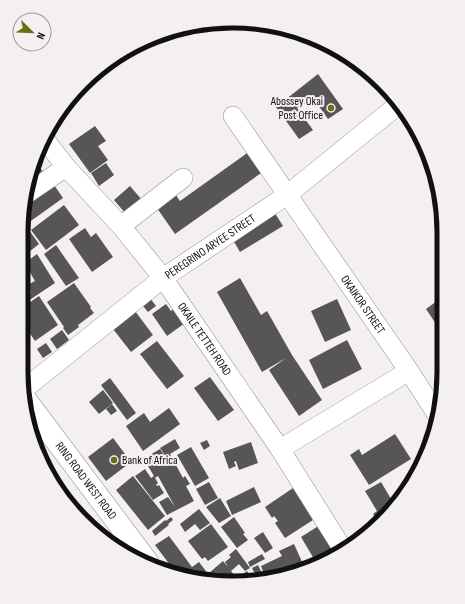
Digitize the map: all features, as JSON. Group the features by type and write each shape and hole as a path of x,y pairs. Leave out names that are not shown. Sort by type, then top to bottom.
{"main road":[{"name":"RING ROAD WEST ROAD","path":"31,406 142,555"},
{"name":"RING ROAD WEST ROAD","path":"36,429 122,544"}],"street":[{"name":"PEREGRINO ARYEE STREET","path":"28,387 163,278 287,196 395,108"},
{"name":"OKAIKOR STREET","path":"233,116 409,371 433,409"},
{"name":"OKAILE TETTEH ROAD","path":"48,144 66,167 121,226 163,278 280,449 341,545"},
{"path":"33,190 66,167"},
{"path":"121,226 183,178"},
{"path":"280,449 409,371"}],"building":[{"path":"318,74 343,109 328,119 313,98 297,108 313,130 299,139 276,107"},
{"path":"95,126 106,141 98,146 108,160 90,173 69,144"},
{"path":"250,151 264,171 175,234 150,198 169,185 180,201"},
{"path":"106,163 114,175 99,186 91,173"},
{"path":"39,166 46,176 34,184"},
{"path":"52,182 63,198 28,223 31,197"},
{"path":"130,186 142,200 126,214 114,200"},
{"path":"64,205 79,225 46,250 31,230"},
{"path":"273,210 283,226 240,252 230,235"},
{"path":"85,228 91,237 96,233 113,257 92,272 69,239"},
{"path":"28,229 39,244 29,252 28,250"},
{"path":"56,245 79,278 66,286 44,254"},
{"path":"37,254 55,283 28,301 28,294 31,292 28,284 35,281 28,269 30,268 28,261"},
{"path":"240,278 261,315 267,311 292,355 322,400 299,416 269,370 286,358 262,372 217,292"},
{"path":"74,283 94,313 68,335 47,302"},
{"path":"147,294 156,306 148,312 138,300"},
{"path":"39,296 58,325 35,341 28,330 28,303"},
{"path":"337,299 351,330 325,342 311,311"},
{"path":"437,301 437,326 426,309"},
{"path":"166,304 171,311 175,308 185,323 167,336 152,314"},
{"path":"135,311 153,335 131,352 113,329"},
{"path":"62,330 69,340 57,349 50,339"},
{"path":"347,340 362,369 323,389 309,360"},
{"path":"157,341 184,376 167,389 140,354"},
{"path":"46,343 52,352 43,358 37,349"},
{"path":"210,377 234,410 218,421 194,388"},
{"path":"110,378 136,413 127,420 101,385"},
{"path":"103,390 113,403 99,414 89,402"},
{"path":"112,404 117,411 111,415 106,409"},
{"path":"169,408 180,424 143,451 126,426 144,413 150,422"},
{"path":"395,434 411,459 369,485 350,455 359,449 362,455"},
{"path":"113,438 131,462 106,481 88,457"},
{"path":"175,439 180,448 170,454 183,478 185,476 190,484 186,486 194,501 167,515 159,502 168,497 175,507 158,476 155,478 158,483 156,485 159,485 164,493 153,500 135,476 145,469 151,478 154,476 148,466 166,457 160,448"},
{"path":"207,440 210,446 204,450 200,443"},
{"path":"251,442 258,463 239,470 236,461 234,462 236,466 229,469 223,452"},
{"path":"191,447 209,478 195,486 177,455"},
{"path":"160,449 164,455 152,463 148,456"},
{"path":"133,476 165,516 148,530 116,490"},
{"path":"209,482 218,498 205,505 196,489"},
{"path":"381,482 392,500 375,518 373,514 377,511 365,491"},
{"path":"254,487 261,502 232,515 226,501"},
{"path":"293,488 313,520 285,538 275,523 278,521 274,516 272,518 265,507"},
{"path":"220,498 231,516 219,523 206,507"},
{"path":"199,509 210,523 200,530 195,524 185,532 180,524"},
{"path":"171,517 173,520 168,524 169,525 155,536 152,531"},
{"path":"234,517 248,540 237,548 221,527"},
{"path":"211,524 228,547 208,561 205,557 202,559 188,541"},
{"path":"320,525 335,549 314,559 301,537"},
{"path":"263,532 273,548 265,553 254,538"},
{"path":"169,536 192,567 187,571 171,566 155,545"},
{"path":"294,544 303,563 264,573 261,566 282,556 279,551"},
{"path":"236,549 250,568 245,571 239,564 231,571 235,576 208,574 223,561 228,567 225,562 231,557 229,555"},
{"path":"262,554 265,559 250,567 248,562"},
{"path":"199,562 206,571 203,573 187,571"},
{"path":"258,565 262,574 255,575 252,568"},
{"path":"247,571 250,575 242,576 241,575"}],"place":[{"name":"Abossey Okai Post Office","path":"331,108"},
{"name":"Bank of Africa","path":"114,460"}]}
